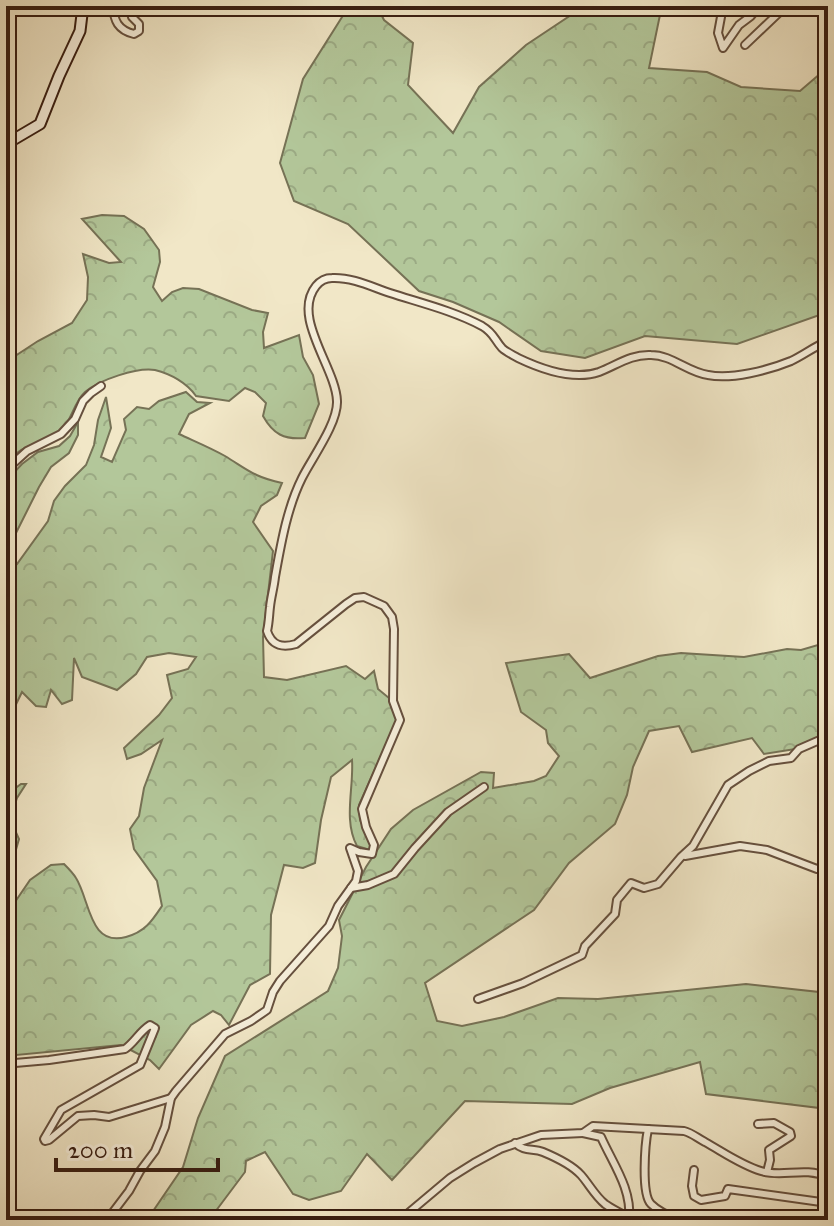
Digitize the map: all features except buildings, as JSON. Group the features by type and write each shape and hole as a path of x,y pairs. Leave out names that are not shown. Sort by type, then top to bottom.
{"street":[{"path":"113,6 115,21 120,28 134,34 139,31 139,24 132,17 129,6"},
{"path":"458,6 466,11 498,6"},
{"path":"723,6 718,33 723,48 739,25 759,6"},
{"path":"745,45 787,6 796,6"},
{"path":"6,144 40,124 80,31 84,10"},
{"path":"828,199 822,200 822,206 828,210"},
{"path":"107,1220 155,1151 165,1127 171,1098 225,1034 267,1010 273,992 329,926 338,906 356,881 358,871 350,848 372,854 374,845 362,809 400,720 393,701 392,617 384,606 364,597 355,598 296,644 287,647 276,645 267,631 294,497 326,434 337,402 309,318 314,288 321,281 331,278 350,280 454,314 493,333 502,348 516,357 550,371 569,374 599,372 636,356 652,355 668,358 707,375 744,374 790,361 828,341"},
{"path":"6,470 27,451 61,434 75,419 83,401 101,386"},
{"path":"478,999 523,983 582,955 585,946 615,914 617,900 631,883 644,888 658,884 693,846 728,785 769,761 791,758 799,749 828,738"},
{"path":"351,888 368,885 394,874 448,812 484,787"},
{"path":"681,857 740,846 767,850 817,869 828,866"},
{"path":"6,1078 15,1063 125,1049 135,1042 140,1031 150,1025 155,1028 140,1065 61,1110 44,1139 49,1140 78,1116 109,1117 171,1098"},
{"path":"758,1124 774,1123 790,1132 791,1136 769,1150 767,1172"},
{"path":"583,1133 593,1126 692,1133 735,1159 767,1172 806,1171 828,1177"},
{"path":"648,1129 644,1189 648,1202 679,1220"},
{"path":"400,1220 450,1178 515,1143 541,1135 583,1133 601,1137 628,1194 630,1219 598,1198 579,1173 540,1151 526,1150 515,1143"},
{"path":"694,1170 694,1196 701,1200 725,1196 728,1189 828,1203"}],"green space":[{"path":"349,6 377,6 384,20 413,43 408,85 453,133 479,87 526,45 580,6 665,6 661,10 649,68 707,72 741,87 800,91 821,73 828,54 828,187 821,191 818,228 828,230 828,312 737,344 645,336 585,358 541,351 499,322 419,291 348,224 294,201 280,163 303,79"},
{"path":"102,215 124,216 144,229 159,250 160,262 153,287 162,301 183,288 199,289 252,310 268,313 263,332 264,348 299,335 319,404 305,438 285,437 275,431 263,416 266,403 255,392 245,388 229,401 196,396 173,377 155,370 138,370 91,387 81,396 59,433 22,449 6,464 6,358 12,358 72,323 87,300 88,277 83,254 109,263 121,262 82,219"},
{"path":"186,392 197,402 210,403 189,414 179,434 220,453 258,476 282,483 277,495 261,506 253,522 273,551 263,637 264,677 287,680 346,666 365,679 374,671 378,689 389,698 397,720 359,805 360,820 371,844 370,850 357,846 351,826 352,760 331,777 315,863 303,868 284,865 271,915 270,974 250,985 229,1025 213,1011 191,1025 159,1069 150,1060 121,1045 6,1056 6,912 15,915 15,902 30,880 51,865 64,864 81,887 98,929 114,938 133,935 143,929 162,906 157,881 134,849 130,829 139,816 144,788 162,740 127,759 124,748 172,698 167,675 188,669 196,657 169,653 147,657 136,674 117,690 82,677 74,658 72,700 62,704 51,690 46,707 36,706 22,692 6,725 6,574 17,564 48,521 54,501 65,486 86,465 106,397 111,428 101,457 112,462 126,430 124,419 137,407 149,409 159,401"},
{"path":"78,422 78,435 69,453 51,467 10,545 6,547 6,481 38,452 59,446 70,436"},
{"path":"828,642 828,736 808,747 764,754 752,738 692,752 679,726 649,731 633,767 627,795 615,824 569,863 534,910 425,983 437,1021 462,1026 504,1017 558,998 598,999 746,984 828,993 828,1109 706,1094 700,1062 610,1088 572,1104 465,1101 392,1180 367,1154 341,1191 309,1200 293,1194 265,1152 246,1161 245,1172 209,1220 147,1220 183,1167 198,1118 225,1056 328,991 338,968 342,936 339,920 366,867 391,829 413,810 481,772 494,773 493,788 534,781 546,776 559,756 548,743 546,730 521,712 506,663 569,654 590,678 658,656 681,653 744,657 787,649 801,650"},
{"path":"21,784 26,784 10,819 19,839 15,853 6,857 6,795"}]}
